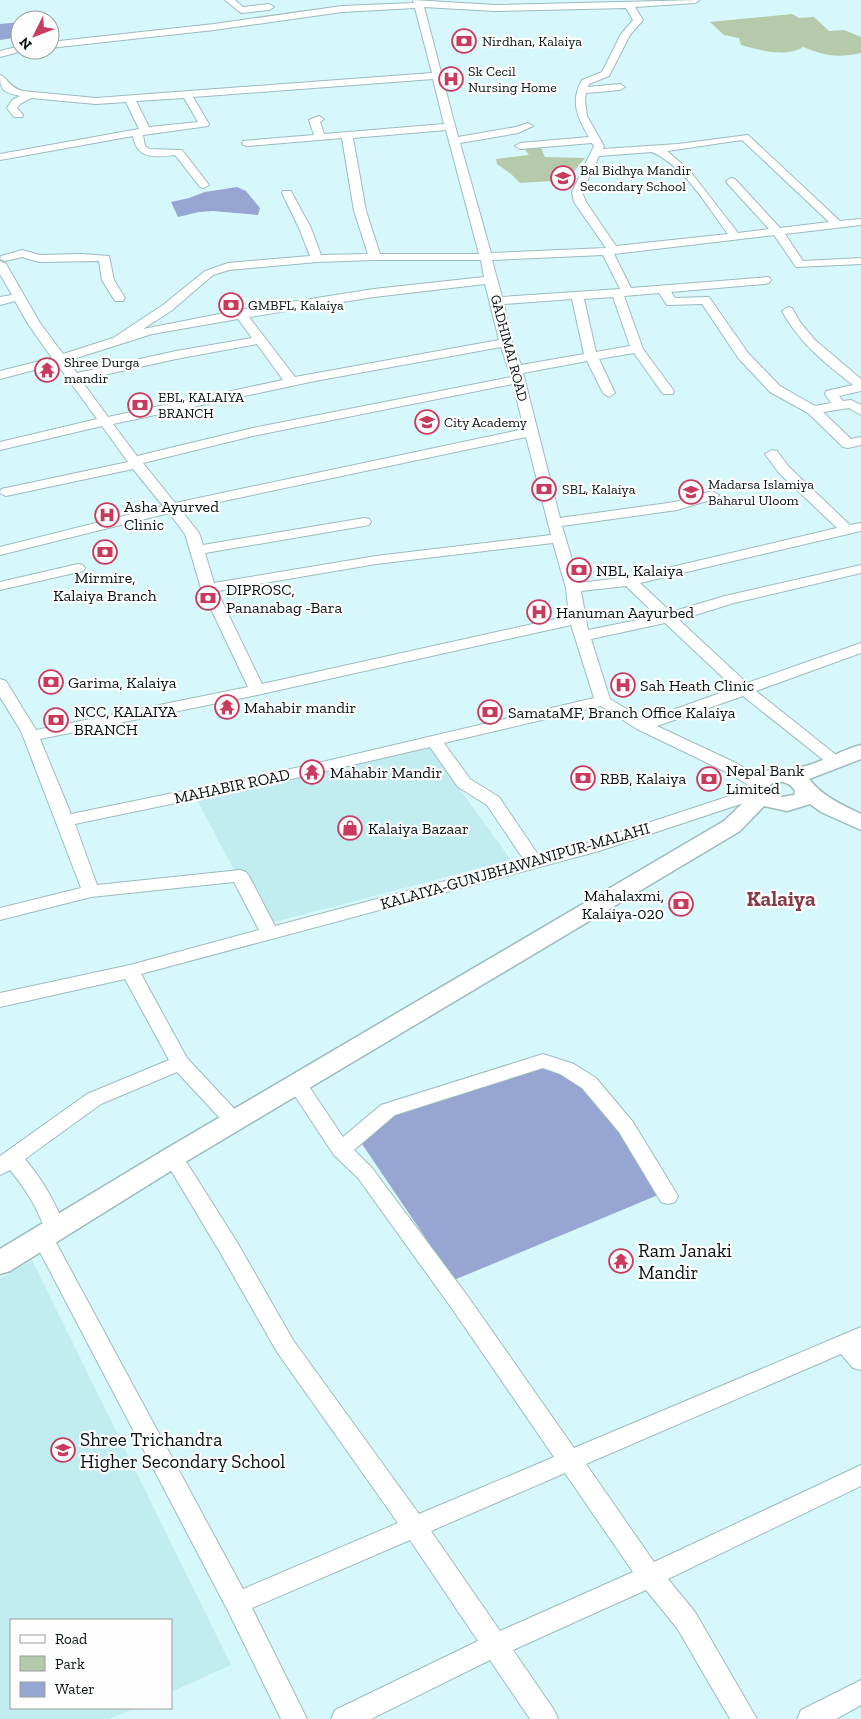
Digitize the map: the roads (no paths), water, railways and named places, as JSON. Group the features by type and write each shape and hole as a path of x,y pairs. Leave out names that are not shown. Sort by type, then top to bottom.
{"main road":[{"path":"0,1263 173,1157 732,826 779,790 861,751"},
{"path":"779,790 829,807 861,823"}],"street":[{"path":"230,0 241,10 280,6 292,15"},
{"path":"60,44 214,27 342,9 419,2 453,2 495,8 629,5 695,0"},
{"name":"GADHIMAI ROAD","path":"419,2 452,134 486,257 506,343 517,374 530,432 573,588 577,618 603,701"},
{"path":"629,5 638,20 626,34 606,74 585,82 579,96 584,122 596,138 599,146 598,153 577,192 580,202 610,251 637,349 668,391"},
{"path":"0,78 8,89 30,94 96,101 437,76"},
{"path":"581,90 620,88"},
{"path":"18,115 12,108 16,102 30,94"},
{"path":"0,157 141,132 204,124 187,95"},
{"path":"130,99 141,132 140,147 146,152 176,152 204,185"},
{"path":"2,101 16,102"},
{"path":"319,119 314,120 320,137"},
{"path":"247,143 346,135 452,134 518,130 528,126"},
{"path":"346,135 355,175 360,211 376,257"},
{"path":"598,153 678,147 744,137 837,224"},
{"path":"520,146 596,138"},
{"path":"654,149 661,151 681,169 734,236"},
{"path":"731,181 777,231 800,265 861,260"},
{"path":"287,194 305,228 317,259"},
{"path":"120,339 167,308 209,273 228,267 317,259 486,257 610,251 861,222"},
{"path":"119,298 106,274 104,267 105,258 39,259 22,253 1,257 18,297 34,324 135,463 192,533 208,588 257,690"},
{"path":"0,375 61,359 149,331 240,314 374,293 490,280"},
{"path":"497,301 765,280"},
{"path":"663,289 672,302 705,300 743,356 775,389 813,410 848,444 861,441"},
{"path":"577,295 591,357 609,393"},
{"path":"0,301 18,297"},
{"path":"788,311 792,321 813,346 861,386"},
{"path":"240,314 254,335 261,340 291,381"},
{"path":"73,378 184,354 261,340"},
{"path":"0,446 104,421 291,381 394,361 506,343"},
{"path":"6,492 135,463 261,430 591,357 637,349"},
{"path":"840,406 831,394 861,386"},
{"path":"813,410 851,404 861,411"},
{"path":"0,551 172,508 530,432"},
{"path":"772,454 784,470 854,528"},
{"path":"555,523 677,506 712,494"},
{"path":"196,550 364,522"},
{"path":"573,588 629,581 854,528"},
{"path":"208,588 376,560 560,538"},
{"path":"0,586 78,568"},
{"path":"582,636 668,618 730,599 861,569"},
{"path":"629,581 744,688 837,762"},
{"path":"31,736 257,690 577,618"},
{"path":"643,726 744,688 861,648"},
{"path":"0,684 5,701 31,736 91,891"},
{"path":"603,701 643,726 779,790"},
{"name":"MAHABIR ROAD","path":"65,821 305,771 603,701"},
{"path":"434,741 464,783 493,801 535,863"},
{"name":"KALAIYA-GUNJBHAWANIPUR-MALAHI","path":"0,1000 130,971 535,863 779,790"},
{"path":"0,914 91,891 240,876 270,934"},
{"path":"130,971 180,1063 235,1122"},
{"path":"341,1150 388,1110 543,1061 567,1069 589,1082 626,1127 668,1196"},
{"path":"180,1063 94,1099 6,1163 36,1187 47,1208 49,1233 294,1719"},
{"path":"297,1084 341,1150 365,1173 461,1304 650,1576 686,1620 744,1719"},
{"path":"173,1157 229,1248 285,1346 415,1528 545,1719"},
{"path":"237,1604 853,1339 861,1361"},
{"path":"344,1719 496,1645 650,1576 861,1475"},
{"path":"810,1719 861,1692"}],"water":[{"path":"10,23 10,38 0,40 0,24"},
{"path":"237,187 246,191 260,208 258,215 213,211 178,217 171,202 205,192"},
{"path":"544,1066 572,1078 616,1126 658,1195 454,1280 360,1141 397,1114"}],"place":[{"name":"Nirdhan, Kalaiya","path":"464,41"},
{"name":"Sk Cecil Nursing Home","path":"451,79"},
{"name":"Bal Bidhya Mandir Secondary School","path":"563,178"},
{"name":"GMBFL, Kalaiya","path":"231,305"},
{"name":"Shree Durga mandir","path":"47,370"},
{"name":"EBL, KALAIYA BRANCH","path":"140,405"},
{"name":"City Academy","path":"427,422"},
{"name":"SBL, Kalaiya","path":"544,489"},
{"name":"Madarsa Islamiya Baharul Uloom","path":"691,492"},
{"name":"Asha Ayurved Clinic","path":"107,515"},
{"name":"Mirmire, Kalaiya Branch","path":"105,552"},
{"name":"NBL, Kalaiya","path":"579,570"},
{"name":"DIPROSC, Pananabag -Bara","path":"208,598"},
{"name":"Hanuman Aayurbed","path":"539,612"},
{"name":"Garima, Kalaiya","path":"51,682"},
{"name":"Sah Heath Clinic","path":"623,685"},
{"name":"Mahabir mandir","path":"227,707"},
{"name":"SamataMF, Branch Office Kalaiya","path":"490,712"},
{"name":"NCC, KALAIYA BRANCH","path":"56,720"},
{"name":"Mahabir Mandir","path":"312,772"},
{"name":"RBB, Kalaiya","path":"583,778"},
{"name":"Nepal Bank Limited","path":"709,779"},
{"name":"Kalaiya Bazaar","path":"350,828"},
{"name":"Mahalaxmi, Kalaiya-020","path":"681,904"},
{"name":"Ram Janaki Mandir","path":"621,1261"},
{"name":"Shree Trichandra Higher Secondary School","path":"63,1450"}],"district":[{"name":"Kalaiya","path":"781,898"}]}
